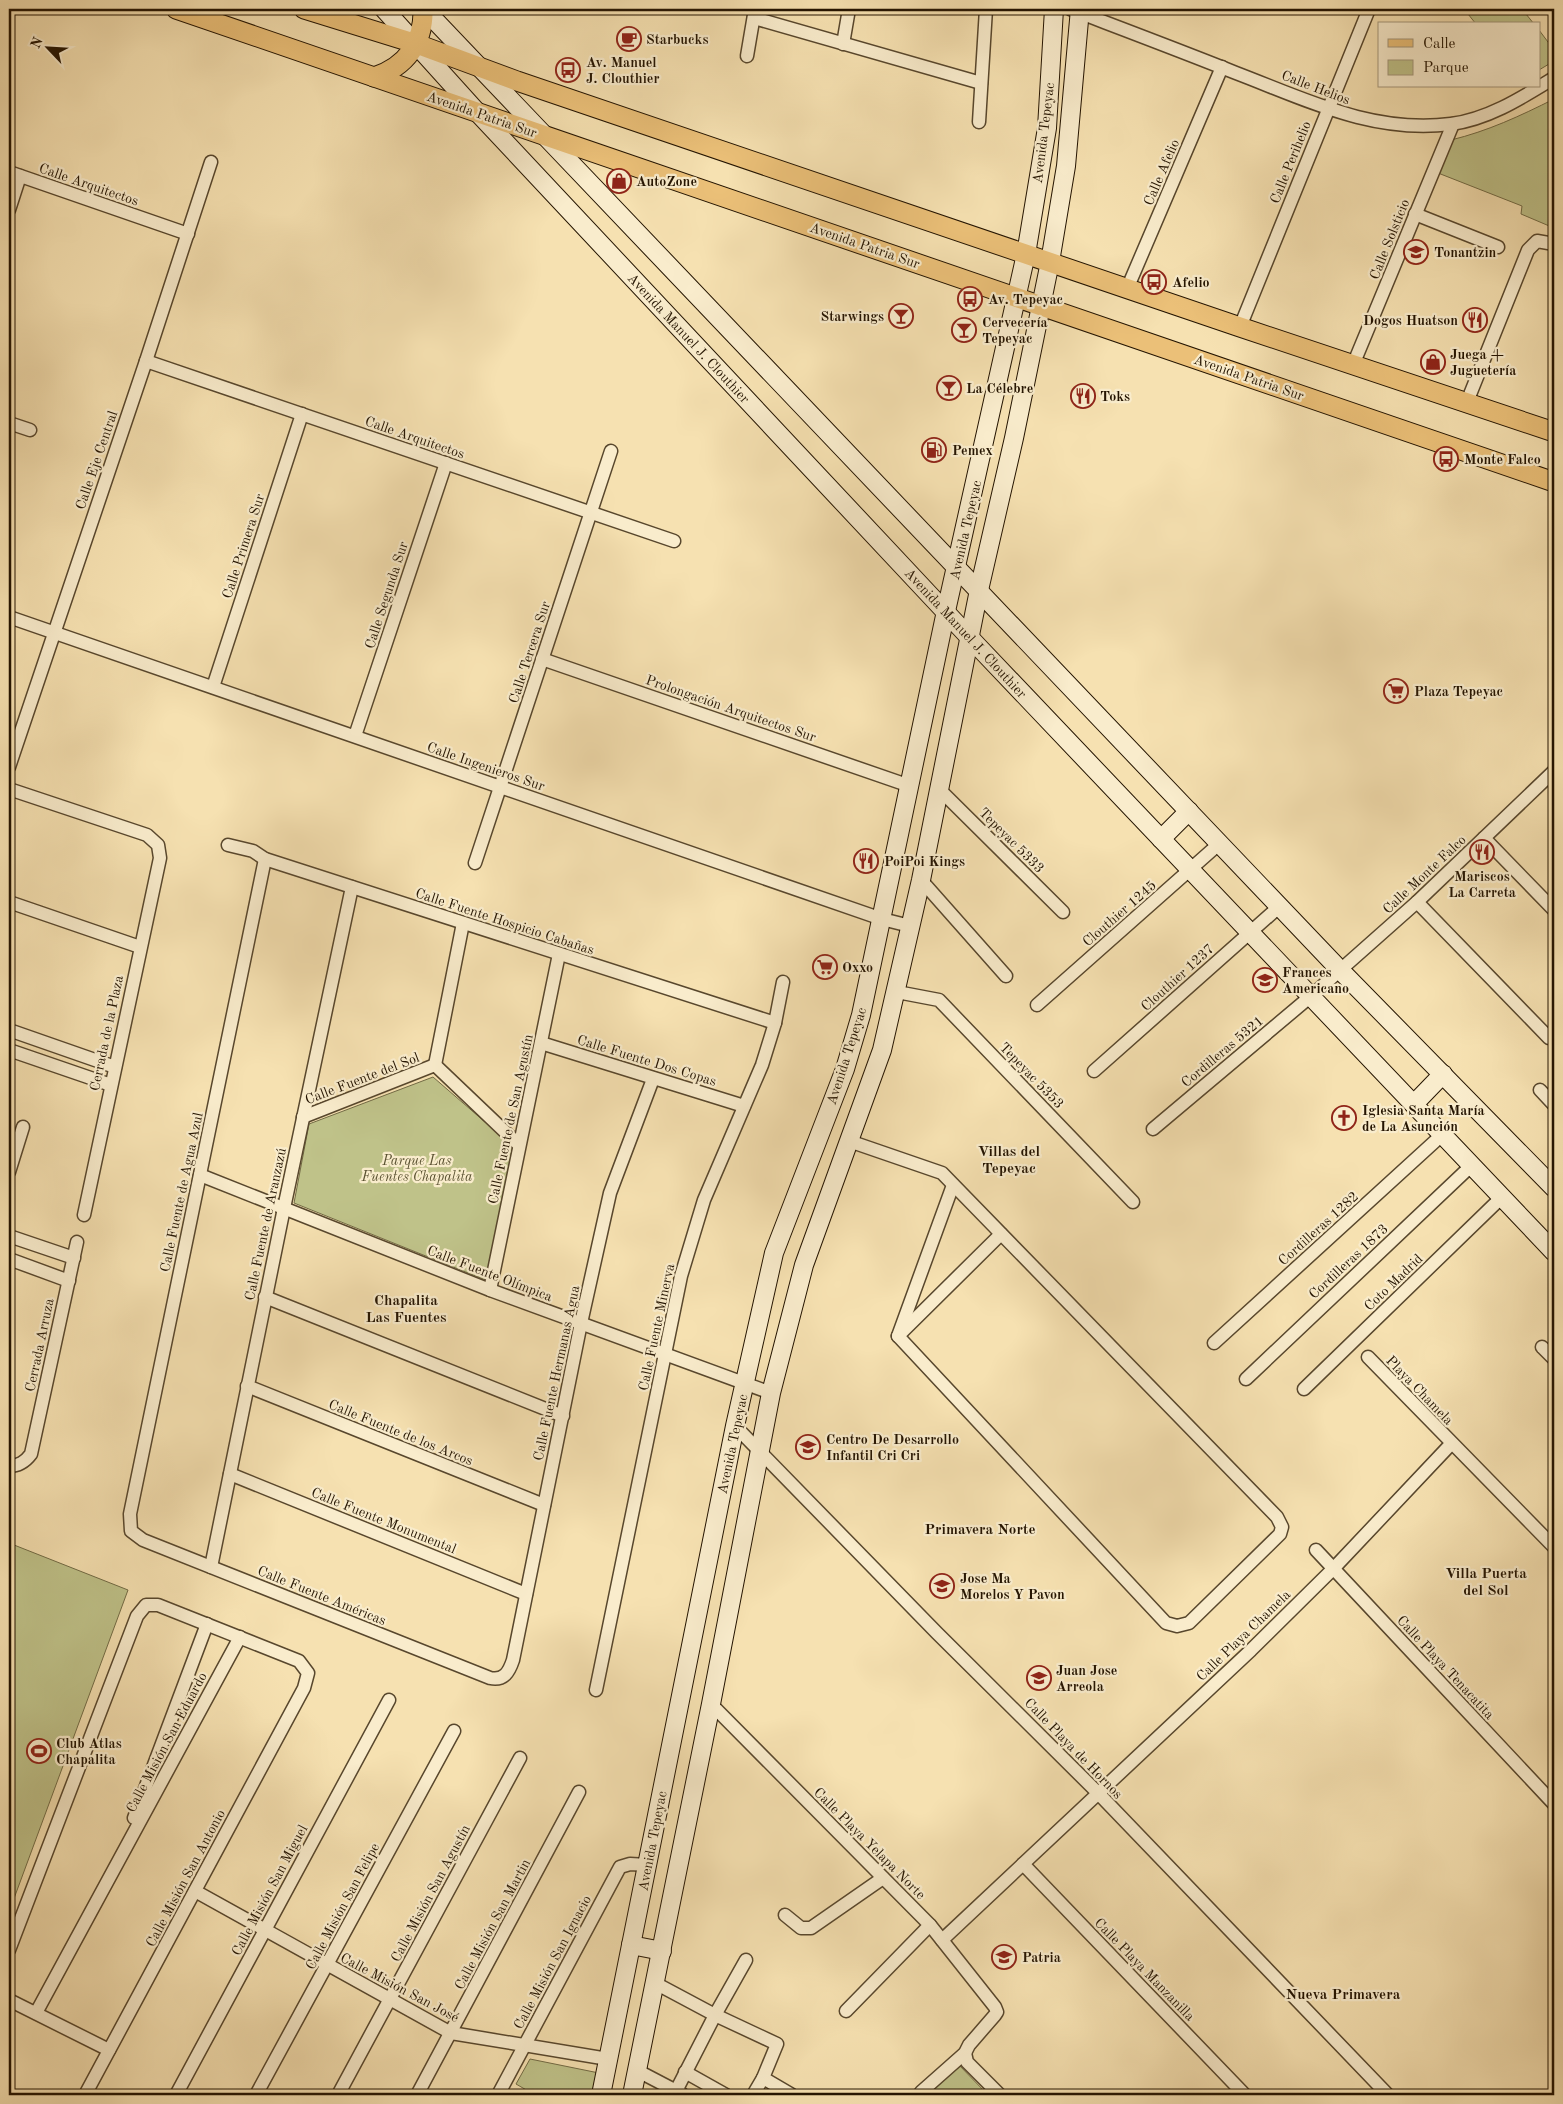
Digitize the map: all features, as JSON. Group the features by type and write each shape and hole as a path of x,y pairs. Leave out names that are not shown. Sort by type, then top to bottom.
{"main road":[{"name":"Avenida Patria Sur","path":"176,9 1554,482"},
{"path":"304,9 417,44 480,68 1554,432"},
{"path":"337,20 343,21 349,18 357,9"},
{"path":"374,77 398,66 410,54 417,44 422,27 423,9"}],"street":[{"name":"Avenida Manuel J. Clouthier","path":"384,9 477,112 970,638 1554,1252"},
{"path":"423,9 957,566 1340,970 1554,1188"},
{"path":"843,44 849,9"},
{"path":"979,122 986,9"},
{"name":"Avenida Tepeyac","path":"601,2095 735,1426 774,1253 845,1069 861,1015 882,919 946,611 1026,254 1047,128 1054,9"},
{"name":"Calle Perihelio","path":"1240,327 1369,9"},
{"name":"Avenida Tepeyac","path":"632,2095 711,1704 771,1393 804,1265 882,1050 897,992 921,880 979,590 1050,262 1066,166 1076,10"},
{"name":"Calle Helios","path":"1076,10 1361,120 1395,125 1453,124 1481,116 1517,101 1538,88"},
{"path":"747,56 755,14 843,44 981,83"},
{"name":"Calle Afelio","path":"1127,288 1222,67"},
{"name":"Calle Helios","path":"1540,87 1554,78"},
{"name":"Calle Solsticio","path":"1353,365 1453,124"},
{"name":"Calle Eje Central","path":"9,767 211,162"},
{"path":"9,210 14,174"},
{"name":"Calle Arquitectos","path":"14,174 188,234"},
{"path":"1416,214 1498,247"},
{"path":"1467,402 1528,250 1537,241 1554,244"},
{"name":"Calle Arquitectos","path":"146,361 674,541"},
{"name":"Calle Primera Sur","path":"213,686 302,414"},
{"path":"9,422 30,430"},
{"name":"Calle Tercera Sur","path":"475,863 611,451"},
{"name":"Calle Segunda Sur","path":"355,736 446,463"},
{"name":"Calle Ingenieros Sur","path":"9,618 213,686 882,919 910,926"},
{"name":"Prolongación Arquitectos Sur","path":"542,659 910,786"},
{"name":"Calle Monte Falco","path":"1311,996 1417,902 1553,775"},
{"name":"Cerrada de la Plaza","path":"9,789 147,835 158,845 160,858 84,1215"},
{"name":"Tepeyac 5333","path":"939,789 1063,912"},
{"path":"1161,839 1189,811"},
{"path":"1484,838 1554,910"},
{"name":"Clouthier 1245","path":"1037,1005 1220,843"},
{"name":"Calle Fuente Hospicio Cabañas","path":"228,845 253,851 265,859 775,1022"},
{"name":"Calle Fuente de Agua Azul","path":"131,1531 130,1514 265,859"},
{"path":"921,880 1006,976"},
{"name":"Calle Fuente de Aranzazú","path":"211,1567 352,887"},
{"path":"9,902 140,947"},
{"path":"1417,902 1549,1038"},
{"name":"Clouthier 1237","path":"1094,1071 1280,906"},
{"path":"435,1065 463,923"},
{"name":"Calle Fuente de San Agustín","path":"490,1290 560,954"},
{"name":"Calle Fuente Minerva","path":"596,1690 681,1276 704,1200 762,1066 775,1022 783,982"},
{"name":"Tepeyac 5353","path":"897,992 939,1000 1132,1202"},
{"name":"Cordilleras 5321","path":"1153,1129 1311,996"},
{"path":"9,1030 115,1067"},
{"name":"Calle Fuente Dos Copas","path":"541,1043 744,1106"},
{"path":"9,1050 111,1085"},
{"name":"Calle Fuente del Sol","path":"303,1117 435,1065 519,1145"},
{"path":"1414,1104 1443,1074"},
{"name":"Calle Fuente Hermanas Agua","path":"504,1676 510,1670 513,1660 581,1324 610,1194 653,1079"},
{"path":"1540,1090 1554,1105"},
{"path":"9,1172 24,1127"},
{"name":"Cordilleras 1282","path":"1214,1343 1442,1134"},
{"path":"849,1141 942,1173 1277,1518 1282,1527 1276,1540 1189,1623 1177,1626 1166,1624 898,1336"},
{"name":"Cordilleras 1873","path":"1246,1379 1472,1165"},
{"name":"Calle Fuente Olímpica","path":"200,1175 490,1290 771,1393"},
{"path":"898,1336 953,1185"},
{"name":"Coto Madrid","path":"1304,1389 1502,1197"},
{"path":"898,1336 1000,1234"},
{"path":"9,1236 74,1258"},
{"name":"Cerrada Arruza","path":"9,1466 16,1466 26,1461 31,1454 77,1242"},
{"path":"9,1259 69,1281"},
{"path":"266,1297 563,1416"},
{"path":"1542,1347 1554,1359"},
{"name":"Playa Chamela","path":"1368,1357 1451,1444"},
{"name":"Calle Fuente de los Arcos","path":"247,1386 544,1505"},
{"name":"Calle Playa de Hornos","path":"735,1426 1098,1793 1388,2095"},
{"path":"1451,1444 1554,1547"},
{"name":"Calle Playa Chamela","path":"942,1940 1251,1650 1333,1569 1451,1444"},
{"name":"Calle Fuente Monumental","path":"230,1474 526,1594"},
{"name":"Calle Fuente Américas","path":"131,1531 143,1540 490,1678 497,1680 504,1676"},
{"name":"Calle Playa Tenacatita","path":"1316,1550 1554,1804"},
{"path":"9,1950 137,1616 146,1605 158,1605 240,1637"},
{"name":"Calle Misión San Eduardo","path":"118,1862 207,1624"},
{"name":"Calle Misión San Antonio","path":"85,2095 304,1688 308,1673 299,1661 240,1637"},
{"name":"Calle Misión San Eduardo","path":"36,2013 240,1637"},
{"name":"Calle Misión San Miguel","path":"176,2095 389,1700"},
{"name":"Calle Playa Yelapa Norte","path":"711,1704 930,1925 994,2007 997,2012 969,2045 965,2054"},
{"name":"Calle Misión San Felipe","path":"256,2095 454,1731"},
{"name":"Calle Misión San Agustín","path":"338,2095 520,1758"},
{"name":"Calle Misión San Martin","path":"417,2095 579,1792"},
{"name":"Calle Misión San Ignacio","path":"498,2095 620,1867 630,1864 647,1865"},
{"name":"Calle Playa Manzanilla","path":"1023,1864 1245,2095"},
{"path":"785,1915 804,1929 812,1928 883,1878"},
{"name":"Calle Misión San José","path":"195,1892 450,2033 608,2059"},
{"path":"846,2011 930,1925"},
{"path":"631,1945 662,1951"},
{"path":"638,2070 680,2093 686,2072 715,2014 746,1960"},
{"path":"655,1983 777,2044 763,2078 753,2095"},
{"path":"9,2000 109,2050"},
{"path":"921,2092 965,2054 967,2062 1000,2095"},
{"path":"686,2072 726,2095"},
{"path":"763,2078 792,2095"}],"green space":[{"path":"1464,9 1522,9 1532,22 1474,22"},
{"path":"1540,31 1554,50 1554,61 1540,69"},
{"path":"1554,99 1554,228 1521,214 1522,206 1438,173 1451,140 1504,122"},
{"name":"Parque Las Fuentes Chapalita","path":"433,1077 515,1148 488,1281 294,1203 309,1124"},
{"name":"Club Atlas Chapalita","path":"9,1543 128,1590 9,1912"},
{"path":"530,2059 599,2073 595,2095 535,2095 516,2084"},
{"path":"958,2064 988,2095 925,2095"}],"place":[{"name":"Starbucks","path":"629,39"},
{"name":"Av. Manuel J. Clouthier","path":"568,70"},
{"name":"AutoZone","path":"619,181"},
{"name":"Tonantzin","path":"1416,252"},
{"name":"Afelio","path":"1154,282"},
{"name":"Av. Tepeyac","path":"970,299"},
{"name":"Starwings","path":"901,316"},
{"name":"Dogos Huatson","path":"1475,320"},
{"name":"Cervecería Tepeyac","path":"964,330"},
{"name":"Juega + Juguetería","path":"1433,362"},
{"name":"La Célebre","path":"949,388"},
{"name":"Toks","path":"1083,396"},
{"name":"Pemex","path":"934,450"},
{"name":"Monte Falco","path":"1446,459"},
{"name":"Plaza Tepeyac","path":"1396,691"},
{"name":"Mariscos La Carreta","path":"1482,852"},
{"name":"PoiPoi Kings","path":"866,861"},
{"name":"Oxxo","path":"825,967"},
{"name":"Frances Americano","path":"1265,980"},
{"name":"Iglesia Santa María de La Asunción","path":"1344,1118"},
{"name":"Centro De Desarrollo Infantil Cri Cri","path":"808,1447"},
{"name":"Jose Ma Morelos Y Pavon","path":"942,1586"},
{"name":"Juan Jose Arreola","path":"1039,1678"},
{"name":"Club Atlas Chapalita","path":"39,1751"},
{"name":"Patria","path":"1004,1957"}],"district":[{"name":"Villas del Tepeyac","path":"1009,1160"},
{"name":"Chapalita Las Fuentes","path":"406,1308"},
{"name":"Primavera Norte","path":"980,1529"},
{"name":"Villa Puerta del Sol","path":"1486,1582"},
{"name":"Nueva Primavera","path":"1343,1994"}]}
